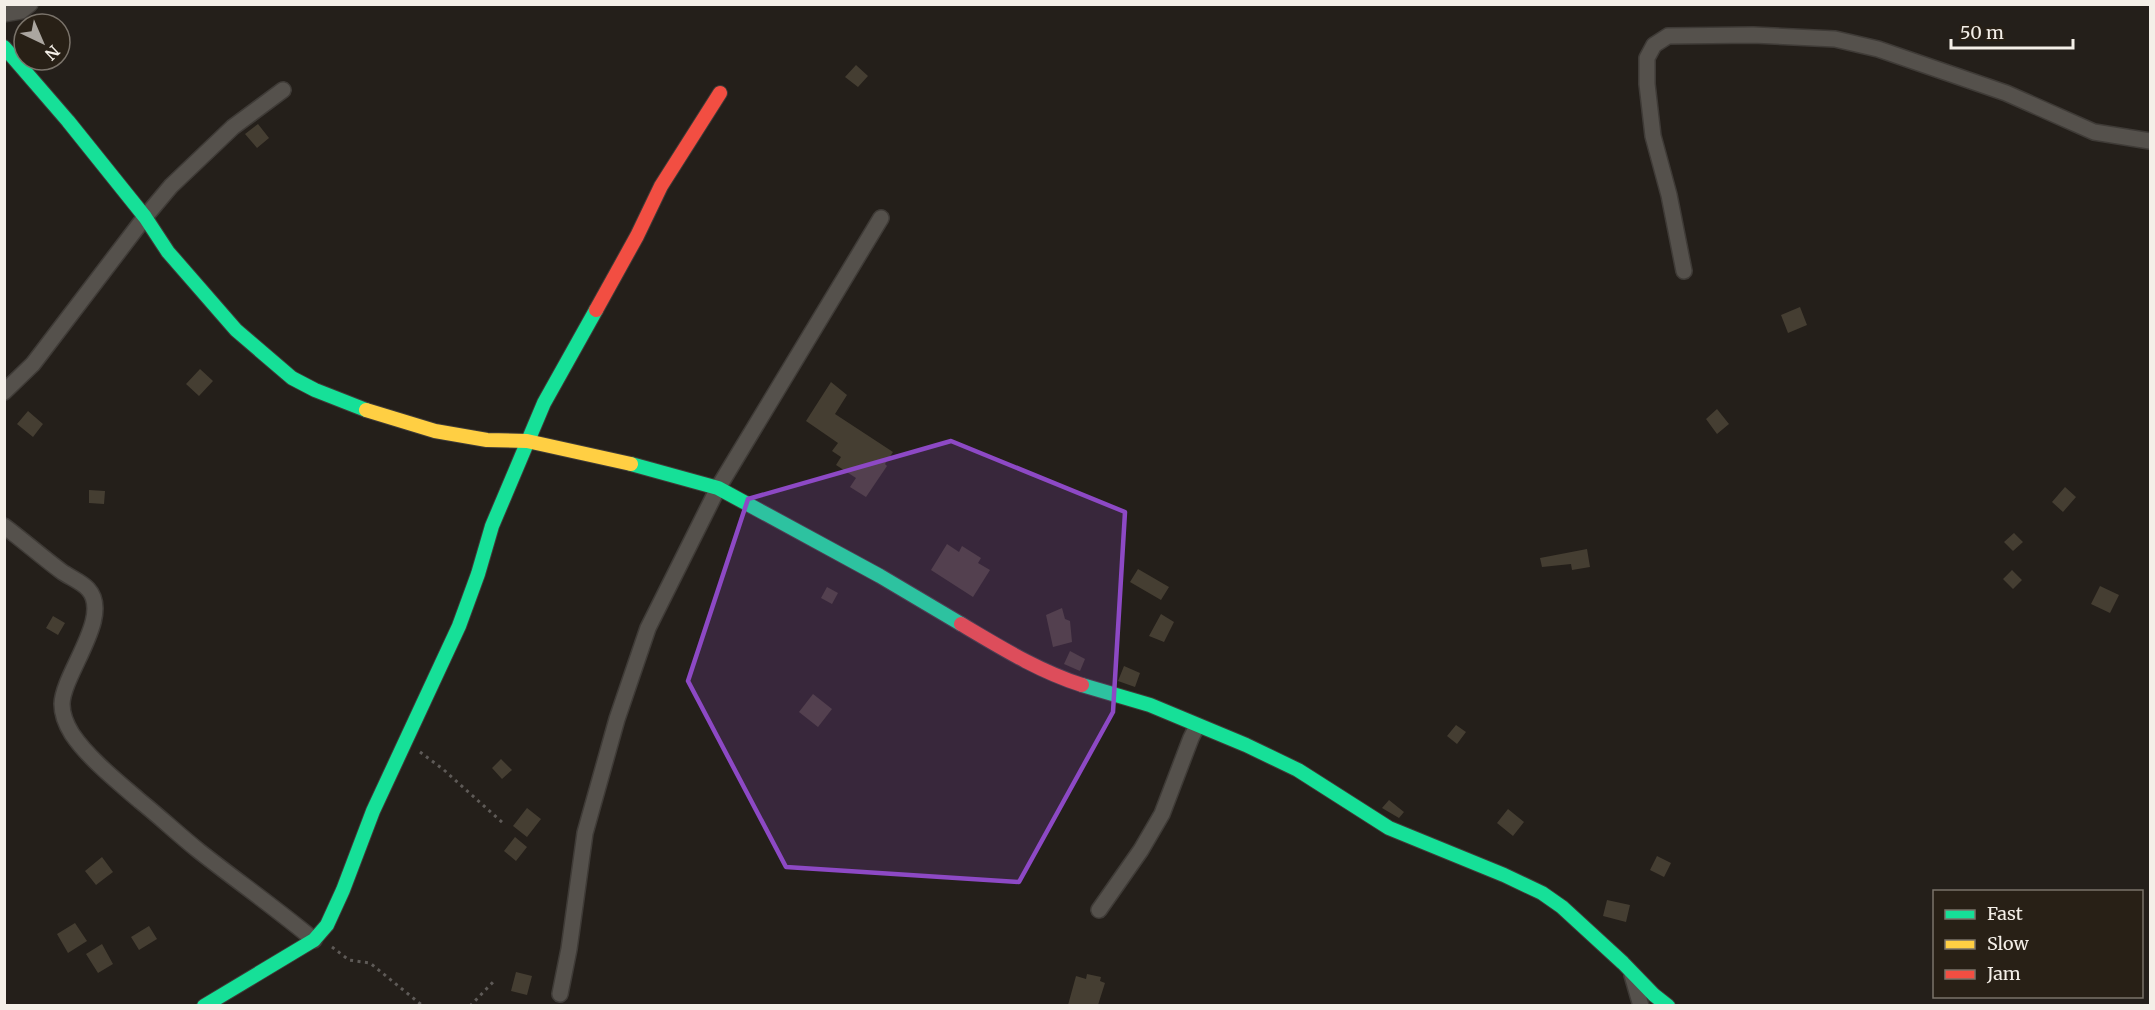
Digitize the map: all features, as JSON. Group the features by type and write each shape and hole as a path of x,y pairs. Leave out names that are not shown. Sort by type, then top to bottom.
{"street":[{"path":"4,14 21,11 30,4"},
{"path":"1684,271 1669,195 1653,136 1647,84 1647,58 1654,45 1668,36 1775,35 1835,39 1878,49 2006,93 2094,132 2151,141"},
{"path":"4,47 45,93 144,217 168,252 236,330 292,378 315,390 417,427 487,440 527,441 623,462 718,488 880,576 1010,653 1057,677 1150,705 1246,745 1283,762 1389,828 1542,893 1562,907 1654,995 1668,1005"},
{"path":"4,392 33,364 144,217 177,179 248,115 283,90"},
{"path":"204,1005 314,940 327,925 373,811 459,626 492,526 544,403 637,236 661,186 720,93"},
{"path":"560,994 569,949 578,867 585,833 617,719 648,628 718,488 881,218"},
{"path":"4,526 88,589 94,600 93,626 75,663 62,704 64,717 72,734 127,790 314,940"},
{"path":"1099,910 1141,850 1162,814 1197,726"},
{"path":"1631,972 1641,1005"}],"path":[{"path":"406,742 444,770 504,824"},
{"path":"314,940 333,948 349,960 370,963 423,1005"},
{"path":"470,1005 495,980"}],"highlighted area":[{"path":"951,441 1125,512 1113,712 1019,882 786,867 688,681 748,499"}],"building":[{"path":"856,65 868,76 858,87 845,77"},
{"path":"258,124 269,138 257,148 245,134"},
{"path":"1800,307 1807,325 1788,333 1781,315"},
{"path":"200,369 213,381 199,396 186,384"},
{"path":"831,382 847,395 835,414 893,452 885,464 887,466 866,497 850,487 856,478 836,465 841,457 832,451 838,443 806,421"},
{"path":"1717,409 1729,424 1717,434 1706,419"},
{"path":"28,411 43,424 33,437 17,424"},
{"path":"2065,487 2076,497 2063,512 2052,502"},
{"path":"89,490 105,491 104,504 89,503"},
{"path":"2014,533 2023,542 2013,551 2004,542"},
{"path":"947,544 959,552 962,546 981,558 978,563 990,570 973,597 931,570"},
{"path":"1587,549 1590,567 1572,570 1571,564 1542,567 1540,558"},
{"path":"1138,569 1169,587 1161,600 1130,582"},
{"path":"2012,570 2022,580 2013,589 2003,579"},
{"path":"2100,586 2119,595 2110,613 2091,604"},
{"path":"827,587 838,593 832,604 821,598"},
{"path":"1062,608 1065,619 1070,621 1072,642 1053,647 1046,615"},
{"path":"1161,614 1174,622 1164,642 1149,636"},
{"path":"53,616 65,623 58,635 46,628"},
{"path":"1070,651 1085,659 1080,671 1064,664"},
{"path":"1124,666 1140,673 1135,687 1118,681"},
{"path":"813,694 832,709 818,727 799,712"},
{"path":"1456,725 1466,732 1457,744 1447,736"},
{"path":"501,759 512,770 502,779 492,768"},
{"path":"1389,800 1404,812 1399,818 1382,808"},
{"path":"527,808 541,819 527,837 513,826"},
{"path":"1508,809 1524,822 1513,836 1497,823"},
{"path":"515,837 527,847 516,861 504,851"},
{"path":"1657,856 1671,863 1664,877 1650,870"},
{"path":"102,857 113,872 96,885 85,871"},
{"path":"1607,900 1630,905 1626,922 1603,916"},
{"path":"75,923 87,941 68,953 57,934"},
{"path":"149,926 157,939 139,950 131,937"},
{"path":"102,944 113,964 98,973 86,954"},
{"path":"516,972 532,976 527,995 511,991"},
{"path":"1087,974 1101,977 1100,981 1105,983 1098,1005 1068,1005 1076,976 1086,979"}],"traffic: fast":[{"path":"4,47 68,121 145,217 168,252 236,330 292,378 315,390 366,410"},
{"path":"204,1006 314,940 327,925 373,811 459,626 492,526 544,403 596,310"},
{"path":"631,464 718,488 880,576 961,624"},
{"path":"1082,685 1150,705 1246,745 1298,770 1389,828 1542,893 1562,907 1668,1006"}],"traffic: slow":[{"path":"366,410 435,431 487,440 527,441 631,464"}],"traffic: jam":[{"path":"596,310 637,236 661,186 720,93"},
{"path":"961,624 1035,666 1082,685"}]}
